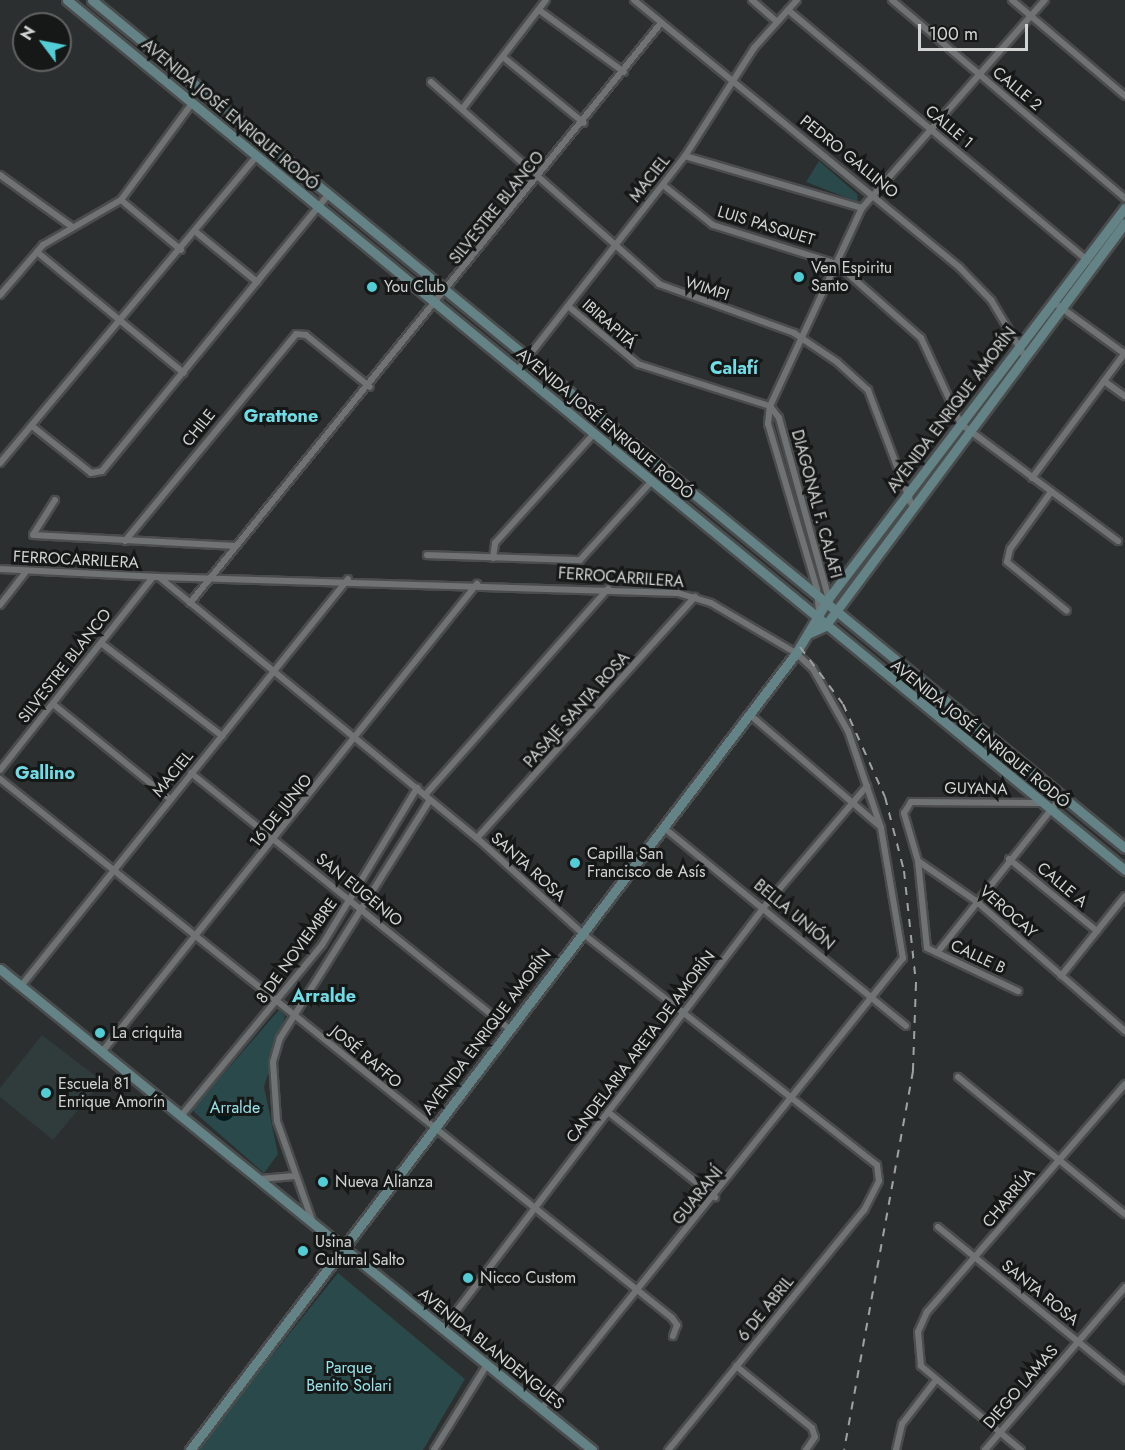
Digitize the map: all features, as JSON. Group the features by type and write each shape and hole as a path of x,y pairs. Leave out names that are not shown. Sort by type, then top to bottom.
{"street":[{"name":"AVENIDA JOSÉ ENRIQUE RODÓ","path":"67,0 651,482 821,606 834,611 1125,848"},
{"name":"AVENIDA JOSÉ ENRIQUE RODÓ","path":"92,0 527,358 821,606 825,626 1125,870"},
{"path":"463,108 546,0"},
{"name":"PEDRO GALLINO","path":"634,0 872,193 982,288 1021,352"},
{"path":"752,0 777,22"},
{"name":"MACIEL","path":"518,371 686,156 777,22 796,0"},
{"name":"CALLE 2","path":"892,0 1125,198"},
{"path":"1012,0 1125,96"},
{"name":"DIAGONAL F. CALAFI","path":"821,606 768,424 770,406 862,208 872,193 982,76 1045,0"},
{"name":"CALLE 1","path":"788,9 1090,262"},
{"path":"539,10 624,72"},
{"name":"SILVESTRE BLANCO","path":"190,603 370,387 584,123 661,23"},
{"path":"118,41 126,28"},
{"path":"503,57 584,123"},
{"name":"WIMPI","path":"431,82 670,291 802,337 868,390 908,500"},
{"path":"0,295 37,252 70,226 121,200 193,102"},
{"path":"217,122 225,110"},
{"path":"0,463 122,322 257,156"},
{"path":"686,156 862,208"},
{"path":"0,175 70,226"},
{"name":"LUIS PASQUET","path":"663,185 713,225 837,264 921,338 964,427"},
{"path":"32,426 96,475 183,373 328,195"},
{"path":"121,200 181,250"},
{"name":"AVENIDA ENRIQUE AMORÍN","path":"1090,262 1125,208"},
{"name":"AVENIDA ENRIQUE AMORÍN","path":"190,1450 796,653 810,633 821,606 908,500 1090,262 1125,223"},
{"path":"195,232 257,282"},
{"path":"37,252 183,373"},
{"path":"1032,478 1125,353 1057,305"},
{"name":"IBIRAPITÁ","path":"568,306 630,360 770,406"},
{"name":"CHILE","path":"124,541 296,334 306,335 370,387"},
{"path":"1104,381 1125,396"},
{"name":"DIAGONAL F. CALAFI","path":"770,406 779,418 821,606"},
{"path":"964,427 1118,541"},
{"path":"493,558 495,543 594,435"},
{"path":"427,555 580,560 651,482"},
{"path":"1051,492 1010,549 1007,562 1067,611"},
{"path":"55,500 32,530 38,537 237,546"},
{"name":"AVENIDA ENRIQUE AMORÍN","path":"810,633 825,626 908,500"},
{"name":"FERROCARRILERA","path":"0,569 25,573 348,579 477,584 608,590 695,597 796,653 828,692 867,786 881,828 903,951 874,999"},
{"path":"0,605 25,573"},
{"name":"SILVESTRE BLANCO","path":"0,770 155,577"},
{"name":"SANTA ROSA","path":"155,577 275,669 357,737 477,838 582,933 682,1014 796,1097 870,1157 879,1181"},
{"name":"MACIEL","path":"21,986 111,871 348,579"},
{"name":"16 DE JUNIO","path":"102,1052 276,839 477,584"},
{"name":"8 DE NOVIEMBRE","path":"313,1224 295,1176 273,1087 273,1062 292,1012 428,797 608,590"},
{"name":"PASAJE SANTA ROSA","path":"477,838 695,597"},
{"path":"101,643 222,736"},
{"path":"53,704 170,799"},
{"path":"749,714 881,828"},
{"name":"SAN EUGENIO","path":"191,773 276,839 509,1029"},
{"name":"JOSÉ RAFFO","path":"0,779 111,871 278,1004 292,1012 432,1130 672,1318 677,1325 673,1336"},
{"name":"CANDELARIA ARETA DE AMORÍN","path":"442,1330 764,907 867,786"},
{"name":"8 DE NOVIEMBRE","path":"181,1116 278,1004 350,901 417,788"},
{"path":"937,953 1009,859 1061,797"},
{"name":"GUYANA","path":"918,861 903,813 911,802 1041,803"},
{"name":"BELLA UNIÓN","path":"663,827 764,907 906,1026"},
{"name":"CALLE A","path":"1009,859 1097,931"},
{"name":"VEROCAY","path":"918,861 976,901 1125,1031"},
{"name":"CALLE B","path":"918,861 927,948 1018,990"},
{"path":"1061,976 1125,896"},
{"name":"AVENIDA BLANDENGUES","path":"0,969 541,1409 581,1447 592,1450"},
{"name":"GUARANÍ","path":"541,1409 874,999"},
{"path":"958,1077 1125,1214"},
{"name":"CHARRÚA","path":"936,1380 916,1357 918,1332 927,1312 1125,1084"},
{"path":"608,1112 715,1197"},
{"path":"258,1179 295,1176"},
{"name":"6 DE ABRIL","path":"668,1450 864,1210 879,1181"},
{"name":"SANTA ROSA","path":"938,1227 1125,1380"},
{"name":"DIEGO LAMAS","path":"985,1450 1125,1287"},
{"path":"434,1450 486,1366"},
{"path":"736,1366 812,1428 812,1442 806,1450"},
{"path":"896,1450 903,1424 936,1380 1021,1450"}],"shaded area":[{"name":"Escuela 81 Enrique Amorín","path":"42,1035 102,1081 53,1140 0,1097 0,1088"},
{"path":"220,1101 228,1101 234,1107 234,1115 228,1121 220,1121 214,1115 214,1107"}],"green space":[{"path":"819,161 857,194 858,202 806,182"},
{"name":"Arralde","path":"279,1010 285,1016 264,1087 278,1154 264,1173 192,1110"},
{"name":"Parque Benito Solari","path":"338,1273 465,1379 423,1450 196,1450"}],"railway":[{"path":"800,647 843,704 885,797 904,871 916,983 913,1071 844,1450"}],"place":[{"name":"Ven Espiritu Santo","path":"799,277"},
{"name":"You Club","path":"372,287"},
{"name":"Capilla San Francisco de Asís","path":"575,863"},
{"name":"La criquita","path":"100,1033"},
{"name":"Escuela 81 Enrique Amorín","path":"46,1093"},
{"name":"Nueva Alianza","path":"323,1182"},
{"name":"Usina Cultural Salto","path":"303,1251"},
{"name":"Nicco Custom","path":"468,1278"}],"district":[{"name":"Calafí","path":"734,368"},
{"name":"Grattone","path":"281,416"},
{"name":"Gallino","path":"45,773"},
{"name":"Arralde","path":"324,996"}]}
